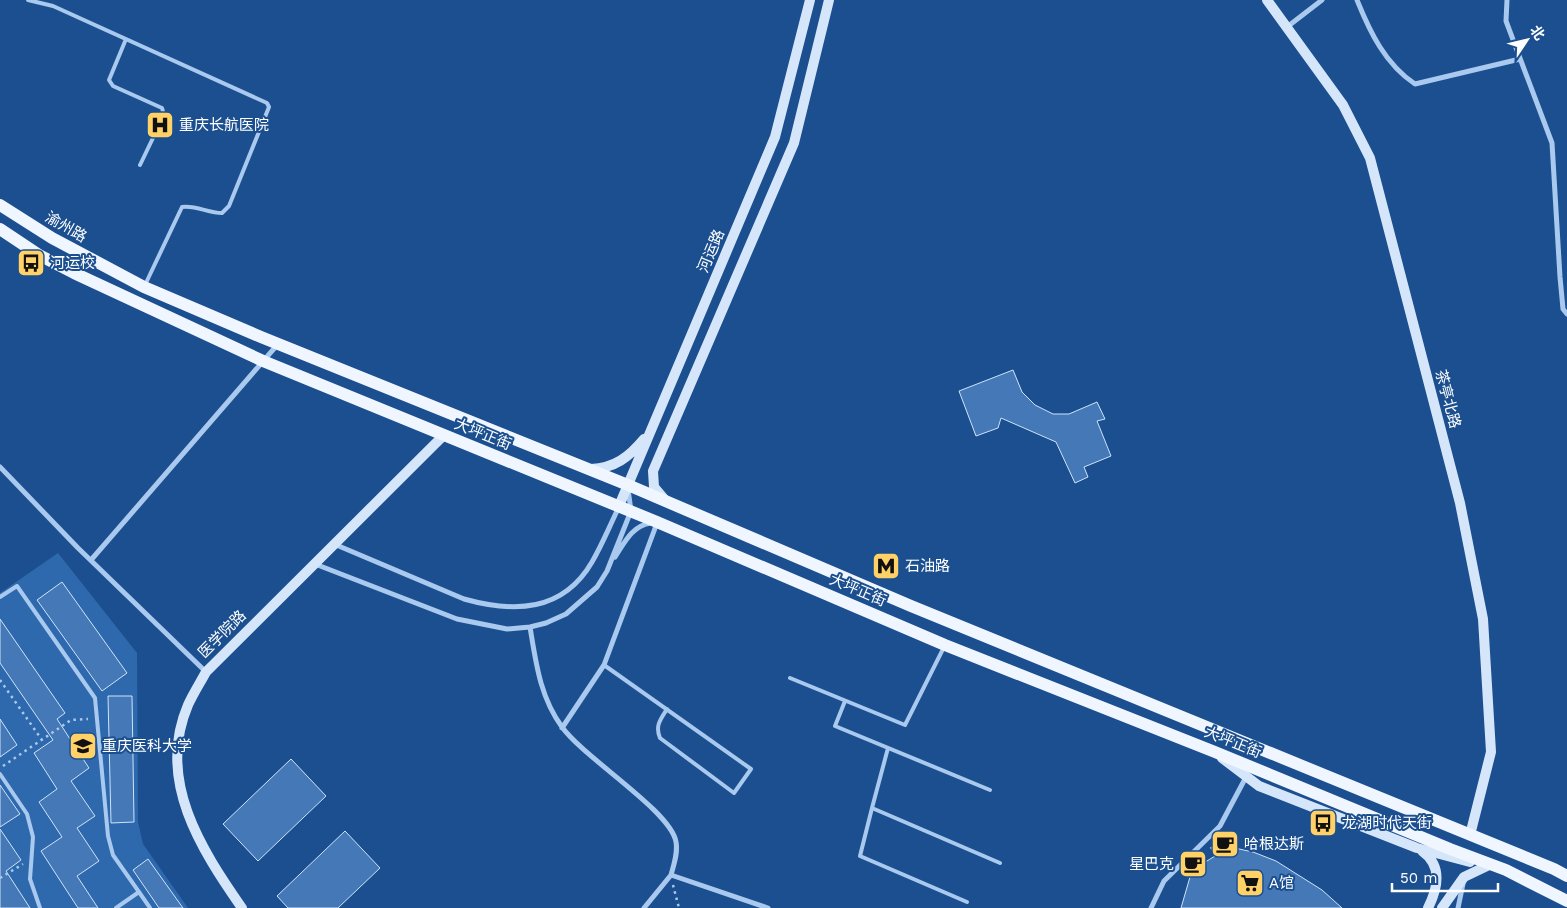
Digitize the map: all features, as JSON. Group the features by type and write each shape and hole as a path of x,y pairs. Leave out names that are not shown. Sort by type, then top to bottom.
{"main road":[{"name":"渝州路","path":"0,205 52,238 144,287"},
{"name":"大坪正街","path":"0,230 39,255 137,304 263,361 443,436 632,511 945,645 1216,752 1450,850 1506,870 1567,901"},
{"name":"大坪正街","path":"144,287 278,344 628,485 912,606 1554,868 1567,876"}],"street":[{"name":"河运路","path":"619,506 775,137 810,0"},
{"path":"666,501 654,487 653,471 794,143 829,0"},
{"name":"茶亭北路","path":"1268,0 1343,105 1370,158 1460,503 1483,619 1491,752 1470,835"},
{"path":"1287,27 1322,0"},
{"path":"1357,0 1372,35 1399,73 1415,84 1520,59"},
{"path":"1506,0 1506,21 1552,143 1560,277 1563,309 1567,314"},
{"path":"90,560 278,344"},
{"path":"588,469 602,468 622,461 632,454 651,431"},
{"name":"医学院路","path":"242,908 214,868 197,838 183,803 176,771 178,739 188,706 206,672 443,436"},
{"path":"0,467 90,560 206,672"},
{"path":"607,571 632,511 628,485"},
{"path":"334,544 464,599 486,606 523,608 542,604 556,597 584,574 619,506"},
{"path":"314,564 457,619 507,629 530,627 546,623 566,614 597,587 629,534 641,526 657,522"},
{"path":"562,728 604,665 657,522"},
{"path":"530,627 540,684 548,706 562,728 584,750 658,813 669,826 676,841 676,858 671,875 644,908"},
{"path":"1216,752 1246,778 1260,786 1417,848 1506,870"},
{"path":"1151,908 1164,881 1220,826 1246,778"},
{"path":"1417,848 1429,856 1437,870 1436,888 1428,908"},
{"path":"1442,908 1457,885 1471,872 1487,866"},
{"path":"1458,908 1462,887 1471,872"},
{"path":"671,875 768,908"}],"lane":[{"path":"28,0 53,6 267,103 269,107 228,206 222,213 212,213 189,206 182,206 144,287"},
{"path":"126,40 109,80 112,86 162,108 164,115 140,165"},
{"path":"0,597 17,586 95,698 108,836 113,855 150,908"},
{"path":"790,678 904,725 945,645"},
{"path":"604,665 667,709 751,769 734,793 660,738 657,731 658,724 667,709"},
{"path":"845,701 835,726 990,790"},
{"path":"888,748 860,856 967,902"},
{"path":"0,774 27,814 33,836 30,879 40,908"},
{"path":"872,808 1000,863"},
{"path":"116,908 139,892"}],"path":[{"path":"0,680 42,740"},
{"path":"0,768 71,720 97,718"},
{"path":"0,878 30,859"},
{"path":"671,875 679,908"}],"shaded area":[{"name":"重庆医科大学","path":"58,553 137,653 138,822 143,844 188,908 0,908 0,593"}],"building":[{"path":"1013,370 1022,392 1035,405 1053,414 1069,414 1097,402 1105,419 1097,421 1111,456 1084,467 1088,477 1075,483 1056,442 1001,418 998,428 976,436 959,391"},
{"path":"62,582 127,673 102,691 37,600"},
{"path":"0,619 65,713 57,719 89,768 71,781 95,816 77,828 99,861 77,876 98,908 78,908 41,851 62,837 39,802 57,789 34,753 53,740 0,663"},
{"path":"108,696 132,696 134,822 111,823"},
{"path":"0,719 17,745 0,757"},
{"path":"291,759 326,796 258,861 223,824"},
{"path":"0,785 20,814 0,827"},
{"path":"0,829 21,860 6,871 30,908 0,908"},
{"path":"345,831 380,868 338,908 288,908 277,896"},
{"name":"A馆","path":"1230,847 1253,852 1276,861 1322,890 1342,908 1181,908 1192,870"},
{"path":"148,859 183,908 159,908 133,870"}],"place":[{"name":"重庆长航医院","path":"160,125"},
{"name":"河运校","path":"31,263"},
{"name":"石油路","path":"886,566"},
{"name":"重庆医科大学","path":"83,746"},
{"name":"龙湖时代天街","path":"1323,823"},
{"name":"哈根达斯","path":"1225,844"},
{"name":"星巴克","path":"1193,864"},
{"name":"A馆","path":"1250,883"}]}
